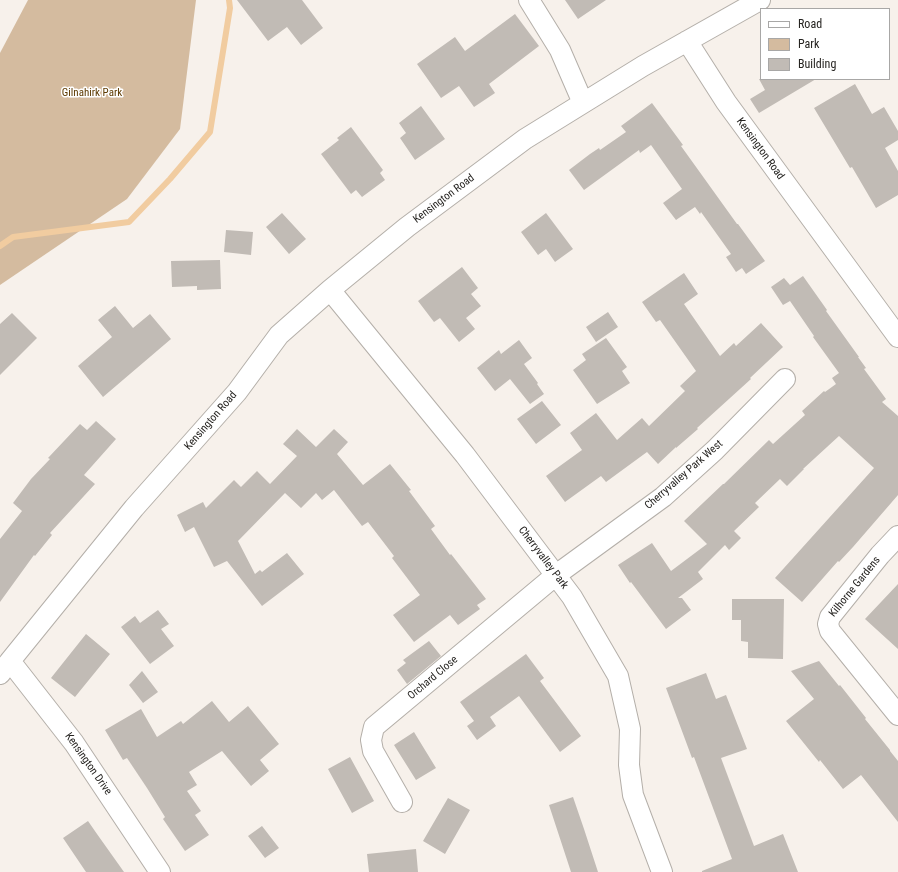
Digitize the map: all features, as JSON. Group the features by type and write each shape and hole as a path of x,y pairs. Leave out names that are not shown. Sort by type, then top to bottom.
{"street":[{"path":"529,0 560,50 583,103"},
{"path":"687,41 760,0"},
{"name":"Kensington Road","path":"5,667 134,508 238,392 279,335 330,290 407,227 525,139 643,66 687,41 726,102 898,337"},
{"name":"Cherryvalley Park","path":"330,290 465,455 556,575 572,597 618,676 630,729 629,765 633,795 662,872"},
{"name":"Cherryvalley Park West","path":"556,575 663,497 715,450 785,379"},
{"name":"Kilhorne Gardens","path":"898,536 880,555 830,617 828,624 830,631 898,714"},
{"name":"Orchard Close","path":"402,802 374,751 370,740 374,727 556,575"},
{"name":"Kensington Drive","path":"5,667 74,743 160,872"}],"green space":[{"name":"Gilnahirk Park","path":"28,0 196,0 180,129 127,199 0,285 0,53"}],"building":[{"path":"237,0 302,0 323,28 301,45 287,27 268,41"},
{"path":"565,0 606,0 578,19"},
{"path":"515,14 539,46 489,84 495,93 474,107 459,86 441,98 417,64 455,37 465,51"},
{"path":"759,79 814,80 759,113 750,99 765,90"},
{"path":"855,84 872,114 884,107 898,131 898,140 885,148 898,171 898,195 876,208 852,167 850,168 814,108"},
{"path":"652,103 683,145 681,146 765,261 746,274 742,268 736,272 726,257 731,254 701,212 700,214 695,207 676,220 663,203 682,189 651,145 640,153 639,150 584,190 569,170 599,148 600,150 626,132 621,126"},
{"path":"421,106 445,139 415,160 400,138 406,133 399,123"},
{"path":"351,127 383,170 380,173 385,180 362,197 356,190 351,194 321,154 339,140 337,138"},
{"path":"282,213 306,239 289,254 266,227"},
{"path":"546,213 573,249 555,262 546,249 538,255 521,232"},
{"path":"226,230 253,232 251,255 224,252"},
{"path":"220,260 221,289 197,290 197,286 172,287 171,261"},
{"path":"462,267 478,288 471,294 481,306 466,318 475,329 459,342 440,318 434,322 418,301"},
{"path":"684,273 698,294 684,304 720,356 734,343 736,346 761,323 783,347 750,378 751,379 697,428 698,429 658,464 647,452 606,482 601,476 565,502 546,476 582,450 570,433 596,413 617,440 642,418 649,426 685,391 680,386 696,371 660,320 656,322 642,302"},
{"path":"803,276 859,357 866,368 864,369 886,399 882,402 898,416 898,495 853,547 839,562 838,561 802,602 775,578 874,468 839,436 787,486 780,479 755,503 759,507 734,531 741,538 729,550 725,545 698,572 703,579 678,598 682,598 691,610 666,629 618,565 652,543 671,571 707,544 684,521 769,440 773,444 805,415 802,411 824,391 825,392 836,384 832,378 839,373 813,337 814,336 790,301 783,305 771,287 784,278 790,285"},
{"path":"115,306 133,328 150,314 171,339 103,397 78,366 112,337 98,320"},
{"path":"608,312 618,327 596,342 586,327"},
{"path":"12,313 37,338 0,375 0,324"},
{"path":"606,338 627,367 622,371 630,383 597,404 573,370 586,360 582,354"},
{"path":"519,340 532,358 524,364 544,394 530,404 510,379 495,391 477,368 499,350 501,354"},
{"path":"542,401 561,425 536,444 517,419"},
{"path":"96,421 116,439 84,475 95,484 50,533 52,535 35,556 34,555 0,602 0,539 22,511 13,503 31,479 50,459 48,458 80,424 87,430"},
{"path":"297,429 316,447 334,429 348,442 337,454 363,485 390,464 411,490 409,491 435,526 431,529 486,599 477,605 480,609 458,625 450,615 414,642 393,615 420,595 392,558 394,556 368,522 362,526 334,490 322,500 316,493 301,508 285,493 238,541 255,574 260,570 262,572 287,553 304,574 262,606 227,561 214,567 194,527 185,532 177,515 203,502 206,508 234,480 241,487 257,471 270,484 297,456 283,444"},
{"path":"898,584 898,649 865,619"},
{"path":"732,599 784,599 783,659 748,658 748,642 741,641 741,620 732,620"},
{"path":"158,610 169,624 161,629 174,646 150,664 121,627 135,616 140,623"},
{"path":"86,634 110,654 75,697 51,678"},
{"path":"429,641 441,656 407,684 397,670 406,663 403,660"},
{"path":"526,654 544,678 540,681 581,736 560,752 519,696 490,717 496,726 477,740 467,726 474,721 460,702"},
{"path":"819,661 839,686 840,685 898,761 898,822 861,775 843,789 786,721 814,699 791,671"},
{"path":"142,671 158,692 143,703 129,685"},
{"path":"706,673 716,699 726,695 747,749 721,758 754,846 783,834 798,872 702,872 732,859 694,757 692,758 666,688"},
{"path":"212,701 229,722 248,706 279,744 260,760 269,771 251,786 222,751 189,772 197,785 187,791 201,811 195,815 209,835 185,851 163,819 165,817 147,788 127,758 123,760 105,730 141,709 157,737 181,721 183,724"},
{"path":"414,732 436,768 416,780 394,745"},
{"path":"350,757 374,801 352,813 328,769"},
{"path":"573,797 598,872 571,872 549,805"},
{"path":"448,798 470,810 445,854 423,841"},
{"path":"88,821 124,872 86,872 63,838"},
{"path":"262,826 279,848 265,858 248,836"},
{"path":"416,849 418,872 369,872 367,854"}],"waterway":[{"path":"0,246 13,237 129,222 170,179 210,132 230,8 229,0"}]}
